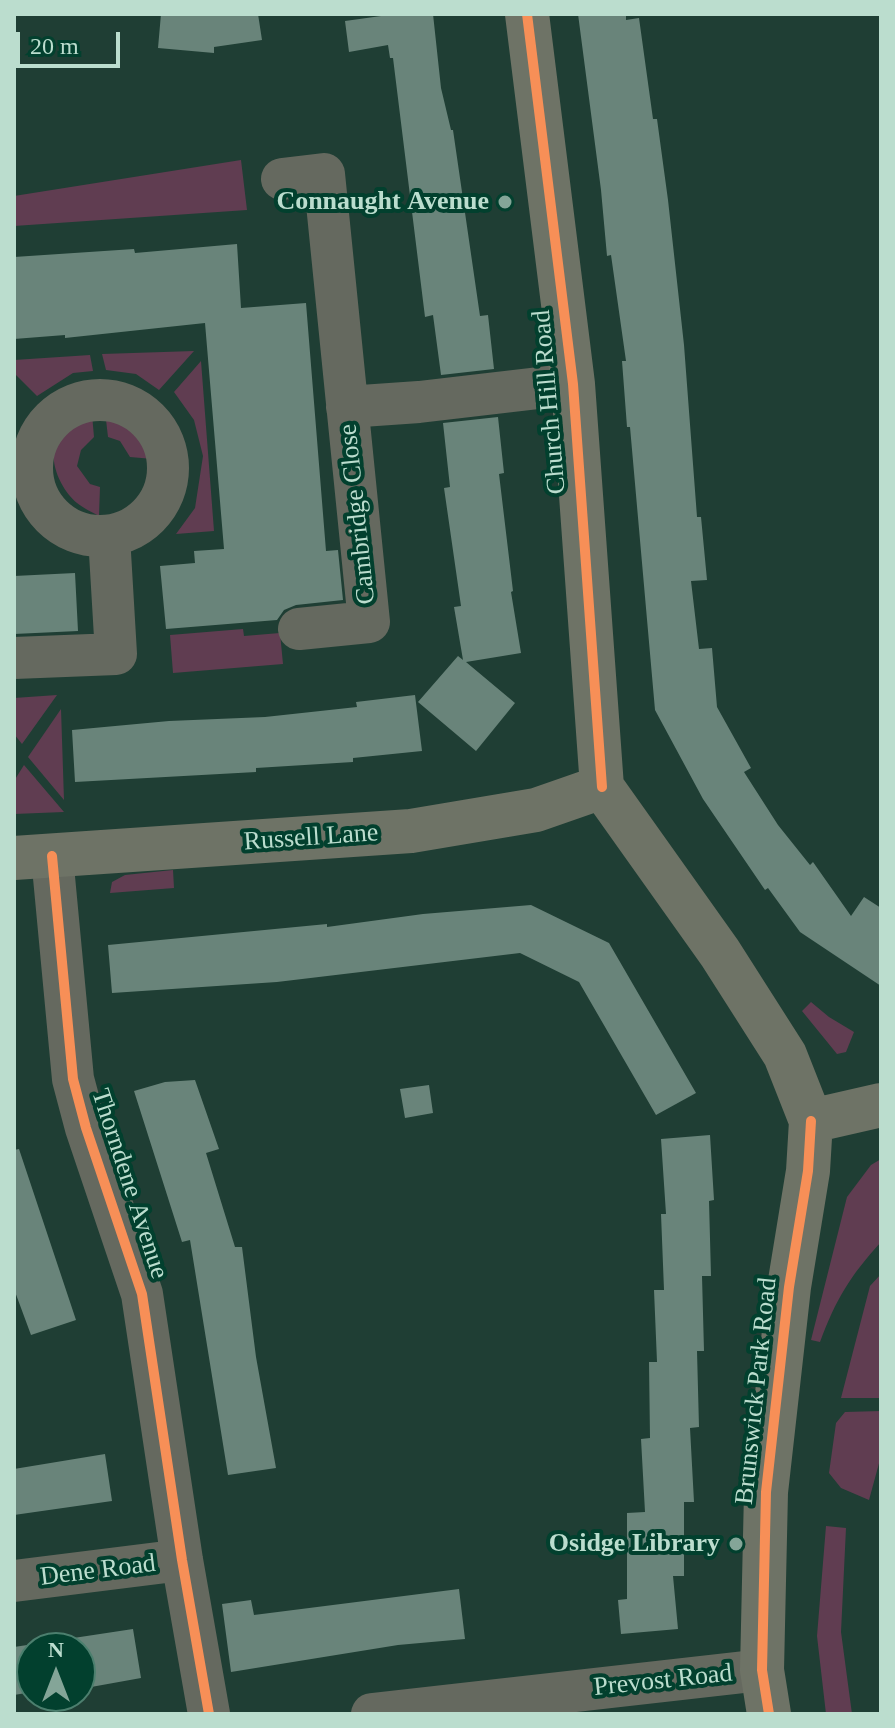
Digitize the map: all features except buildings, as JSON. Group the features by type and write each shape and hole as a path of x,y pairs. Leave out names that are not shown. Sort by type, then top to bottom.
{"street":[{"name":"Church Hill Road","path":"527,14 573,384 602,787"},
{"name":"Cambridge Close","path":"282,179 324,174 369,622 299,629"},
{"name":"Cambridge Close","path":"347,407 573,384"},
{"path":"14,658 116,654 109,536"},
{"name":"Russell Lane","path":"33,857 411,831 536,810 602,787"},
{"name":"Brunswick Park Road","path":"602,787 720,953 785,1055 811,1121 808,1171 789,1287 766,1492 762,1670 769,1714"},
{"name":"Thorndene Avenue","path":"33,857 73,1079 86,1128 142,1294 182,1560 209,1714"},
{"path":"811,1121 881,1105"},
{"name":"Dene Road","path":"14,1581 182,1560"},
{"name":"Prevost Road","path":"372,1714 762,1670"}],"shaded area":[{"path":"241,160 247,210 14,226 14,196"},
{"path":"194,351 159,390 136,374 106,370 102,354"},
{"path":"90,355 93,371 73,373 37,396 14,373 14,360"},
{"path":"201,361 214,531 176,534 195,508 203,456 194,420 174,392"},
{"path":"105,411 137,427 153,459 130,457 120,441 108,437"},
{"path":"92,414 94,437 81,450 77,466 90,484 100,487 99,516 79,505 69,494 54,461 57,438 63,428 75,419"},
{"path":"243,629 244,636 280,633 283,664 173,673 170,635"},
{"path":"57,695 22,744 14,734 14,698"},
{"path":"61,709 64,800 28,757"},
{"path":"24,765 64,812 14,814 14,781"},
{"path":"173,870 174,888 110,893 112,882 125,875"},
{"path":"811,1002 854,1032 846,1052 837,1054 802,1011"},
{"path":"881,1159 881,1242 845,1289 820,1342 811,1340 847,1197 871,1165"},
{"path":"881,1274 881,1398 841,1398 870,1286"},
{"path":"881,1411 881,1456 869,1500 841,1488 829,1473 836,1423 845,1412"},
{"path":"826,1526 846,1528 841,1632 852,1714 826,1714 817,1636"}],"cycle path":[{"path":"527,14 573,384 602,787"},
{"path":"52,856 73,1079 86,1128 142,1294 182,1560 209,1714"},
{"path":"769,1714 762,1670 766,1492 789,1287 808,1171 811,1121"}],"place":[{"name":"Connaught Avenue","path":"505,202"},
{"name":"Osidge Library","path":"736,1544"}]}
